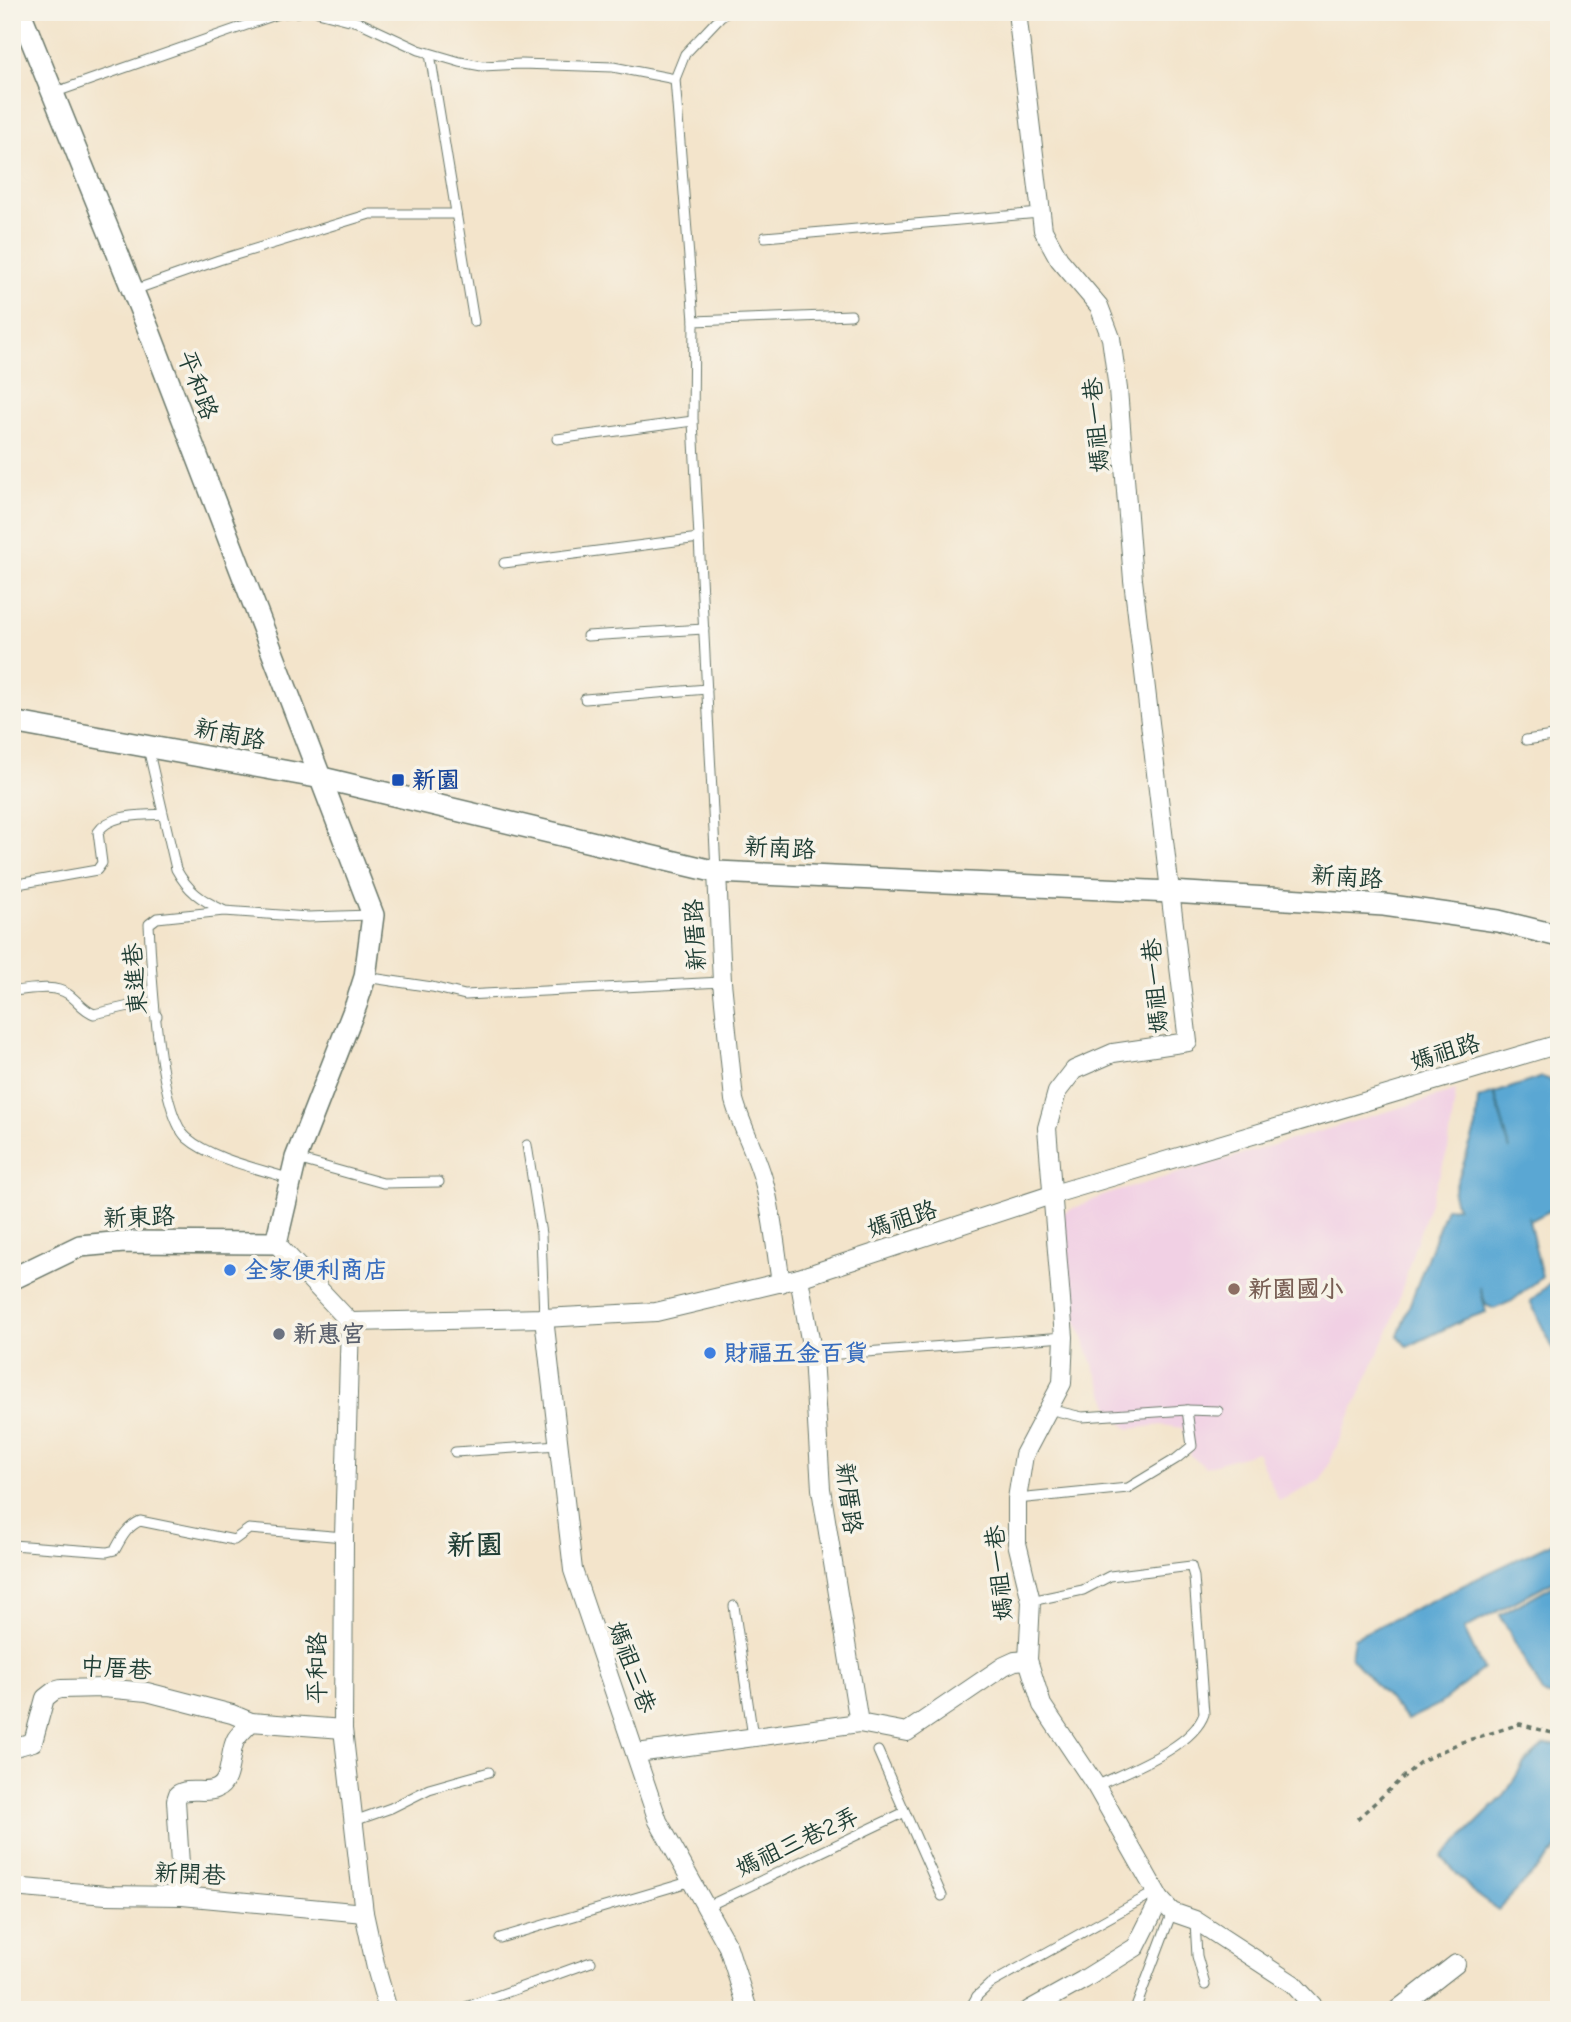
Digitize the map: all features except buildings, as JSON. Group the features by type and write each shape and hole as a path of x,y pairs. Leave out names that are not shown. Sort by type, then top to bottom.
{"street":[{"name":"媽祖一巷","path":"1017,12 1042,230 1059,259 1099,306 1111,338 1118,389 1133,580 1188,1042 1112,1053 1074,1070 1057,1092 1047,1128 1064,1337 1062,1383 1024,1455 1017,1499 1017,1543 1031,1601 1028,1660 1042,1705 1096,1786 1162,1901"},
{"name":"平和路","path":"19,14 132,290 373,915"},
{"name":"新南路","path":"12,722 322,778 717,872 1171,892 1384,905 1498,920 1559,936"},
{"name":"新厝路","path":"717,872 722,982 734,1100 765,1186 813,1356 821,1489 859,1724"},
{"path":"350,1322 276,1243 296,1158 365,977 373,915"},
{"name":"媽祖路","path":"350,1322 544,1318 656,1312 790,1280 1054,1194 1559,1044"},
{"name":"新東路","path":"12,1279 80,1247 124,1241 276,1243"},
{"name":"媽祖三巷","path":"544,1318 573,1570 658,1821 728,1947 748,2010"},
{"name":"平和路","path":"350,1322 344,1537 343,1729 364,1913 388,2010"},
{"path":"637,1753 859,1724 907,1732 1004,1666 1015,1661 1028,1660"},
{"name":"中厝巷","path":"12,1748 33,1742 46,1698 54,1690 61,1689 103,1688 147,1692 232,1714 251,1722 343,1729"},
{"path":"182,1896 176,1800 178,1794 183,1791 214,1790 219,1787 225,1780 235,1740 251,1722"},
{"name":"新開巷","path":"12,1887 106,1895 182,1896 364,1913"},
{"path":"1029,2010 1136,1947 1162,1901 1293,1984 1317,2010"},
{"path":"1397,2010 1456,1964"}],"lane":[{"path":"53,93 281,13 299,12"},
{"path":"318,12 360,23 430,54 482,66 521,64 612,67 675,79"},
{"path":"717,872 693,421 694,321 675,79 685,54 728,12"},
{"path":"430,54 474,322"},
{"path":"132,290 219,260 370,214 456,214"},
{"path":"765,237 1040,214"},
{"path":"694,321 851,315"},
{"path":"557,439 693,421"},
{"path":"504,563 699,538"},
{"path":"587,636 704,629"},
{"path":"585,699 707,690"},
{"path":"1526,740 1559,735"},
{"path":"148,745 176,869 185,886 200,899 224,911"},
{"path":"12,885 97,870 102,863 98,832 104,823 112,819 162,814"},
{"name":"東進巷","path":"292,1180 198,1146 186,1137 178,1126 163,1076 149,924 157,918 224,911 308,917 373,915"},
{"path":"365,977 465,995 722,982"},
{"path":"12,991 46,988 66,992 87,1012 94,1014 138,1004 146,1006 157,1016"},
{"path":"527,1145 541,1234 544,1318"},
{"path":"296,1158 383,1183 439,1182"},
{"path":"813,1356 1064,1337"},
{"path":"1048,1409 1082,1417 1187,1410 1218,1411"},
{"path":"1017,1499 1128,1488 1176,1460 1192,1446 1187,1410"},
{"path":"454,1452 558,1445"},
{"path":"12,1545 107,1552 115,1550 125,1531 140,1521 234,1540 249,1529 344,1537"},
{"path":"1031,1601 1083,1590 1110,1576 1191,1566 1195,1577 1205,1714 1201,1725 1184,1742 1096,1786"},
{"path":"734,1606 753,1737"},
{"path":"878,1751 943,1896"},
{"path":"354,1821 391,1808 429,1789 489,1772"},
{"name":"媽祖三巷2弄","path":"706,1907 905,1812"},
{"path":"500,1938 692,1881"},
{"path":"969,2010 977,1996 990,1984 1162,1901"},
{"path":"1135,2010 1162,1901"},
{"path":"1195,1920 1197,1956 1205,1985"},
{"path":"458,2010 591,1962"}],"path":[{"path":"1357,1819 1420,1762 1459,1743 1520,1724 1559,1735"}],"shaded area":[{"name":"新園國小","path":"1456,1091 1448,1150 1391,1325 1321,1481 1279,1501 1257,1452 1205,1467 1191,1456 1182,1428 1162,1425 1129,1429 1113,1416 1071,1307 1064,1271 1048,1219 1105,1195"}],"water":[{"path":"1542,1077 1557,1082 1559,1091 1559,1206 1530,1221 1528,1216 1542,1277 1512,1301 1494,1309 1486,1305 1480,1287 1486,1312 1407,1347 1398,1336 1446,1208 1457,1207 1453,1194 1476,1127 1478,1099 1494,1093 1510,1150 1495,1093"},
{"path":"1559,1276 1559,1361 1530,1301"},
{"path":"1559,1539 1559,1578 1464,1629 1483,1669 1440,1704 1407,1720 1351,1657 1354,1638"},
{"path":"1557,1583 1559,1691 1549,1696 1542,1693 1500,1615"},
{"path":"1559,1744 1559,1847 1498,1910 1472,1891 1442,1857 1505,1795 1524,1763 1544,1745"}],"place":[{"name":"新園","path":"398,780"},
{"name":"全家便利商店","path":"230,1270"},
{"name":"新園國小","path":"1234,1289"},
{"name":"新惠宮","path":"279,1334"},
{"name":"財福五金百貨","path":"710,1353"}],"district":[{"name":"新園","path":"475,1545"}]}
